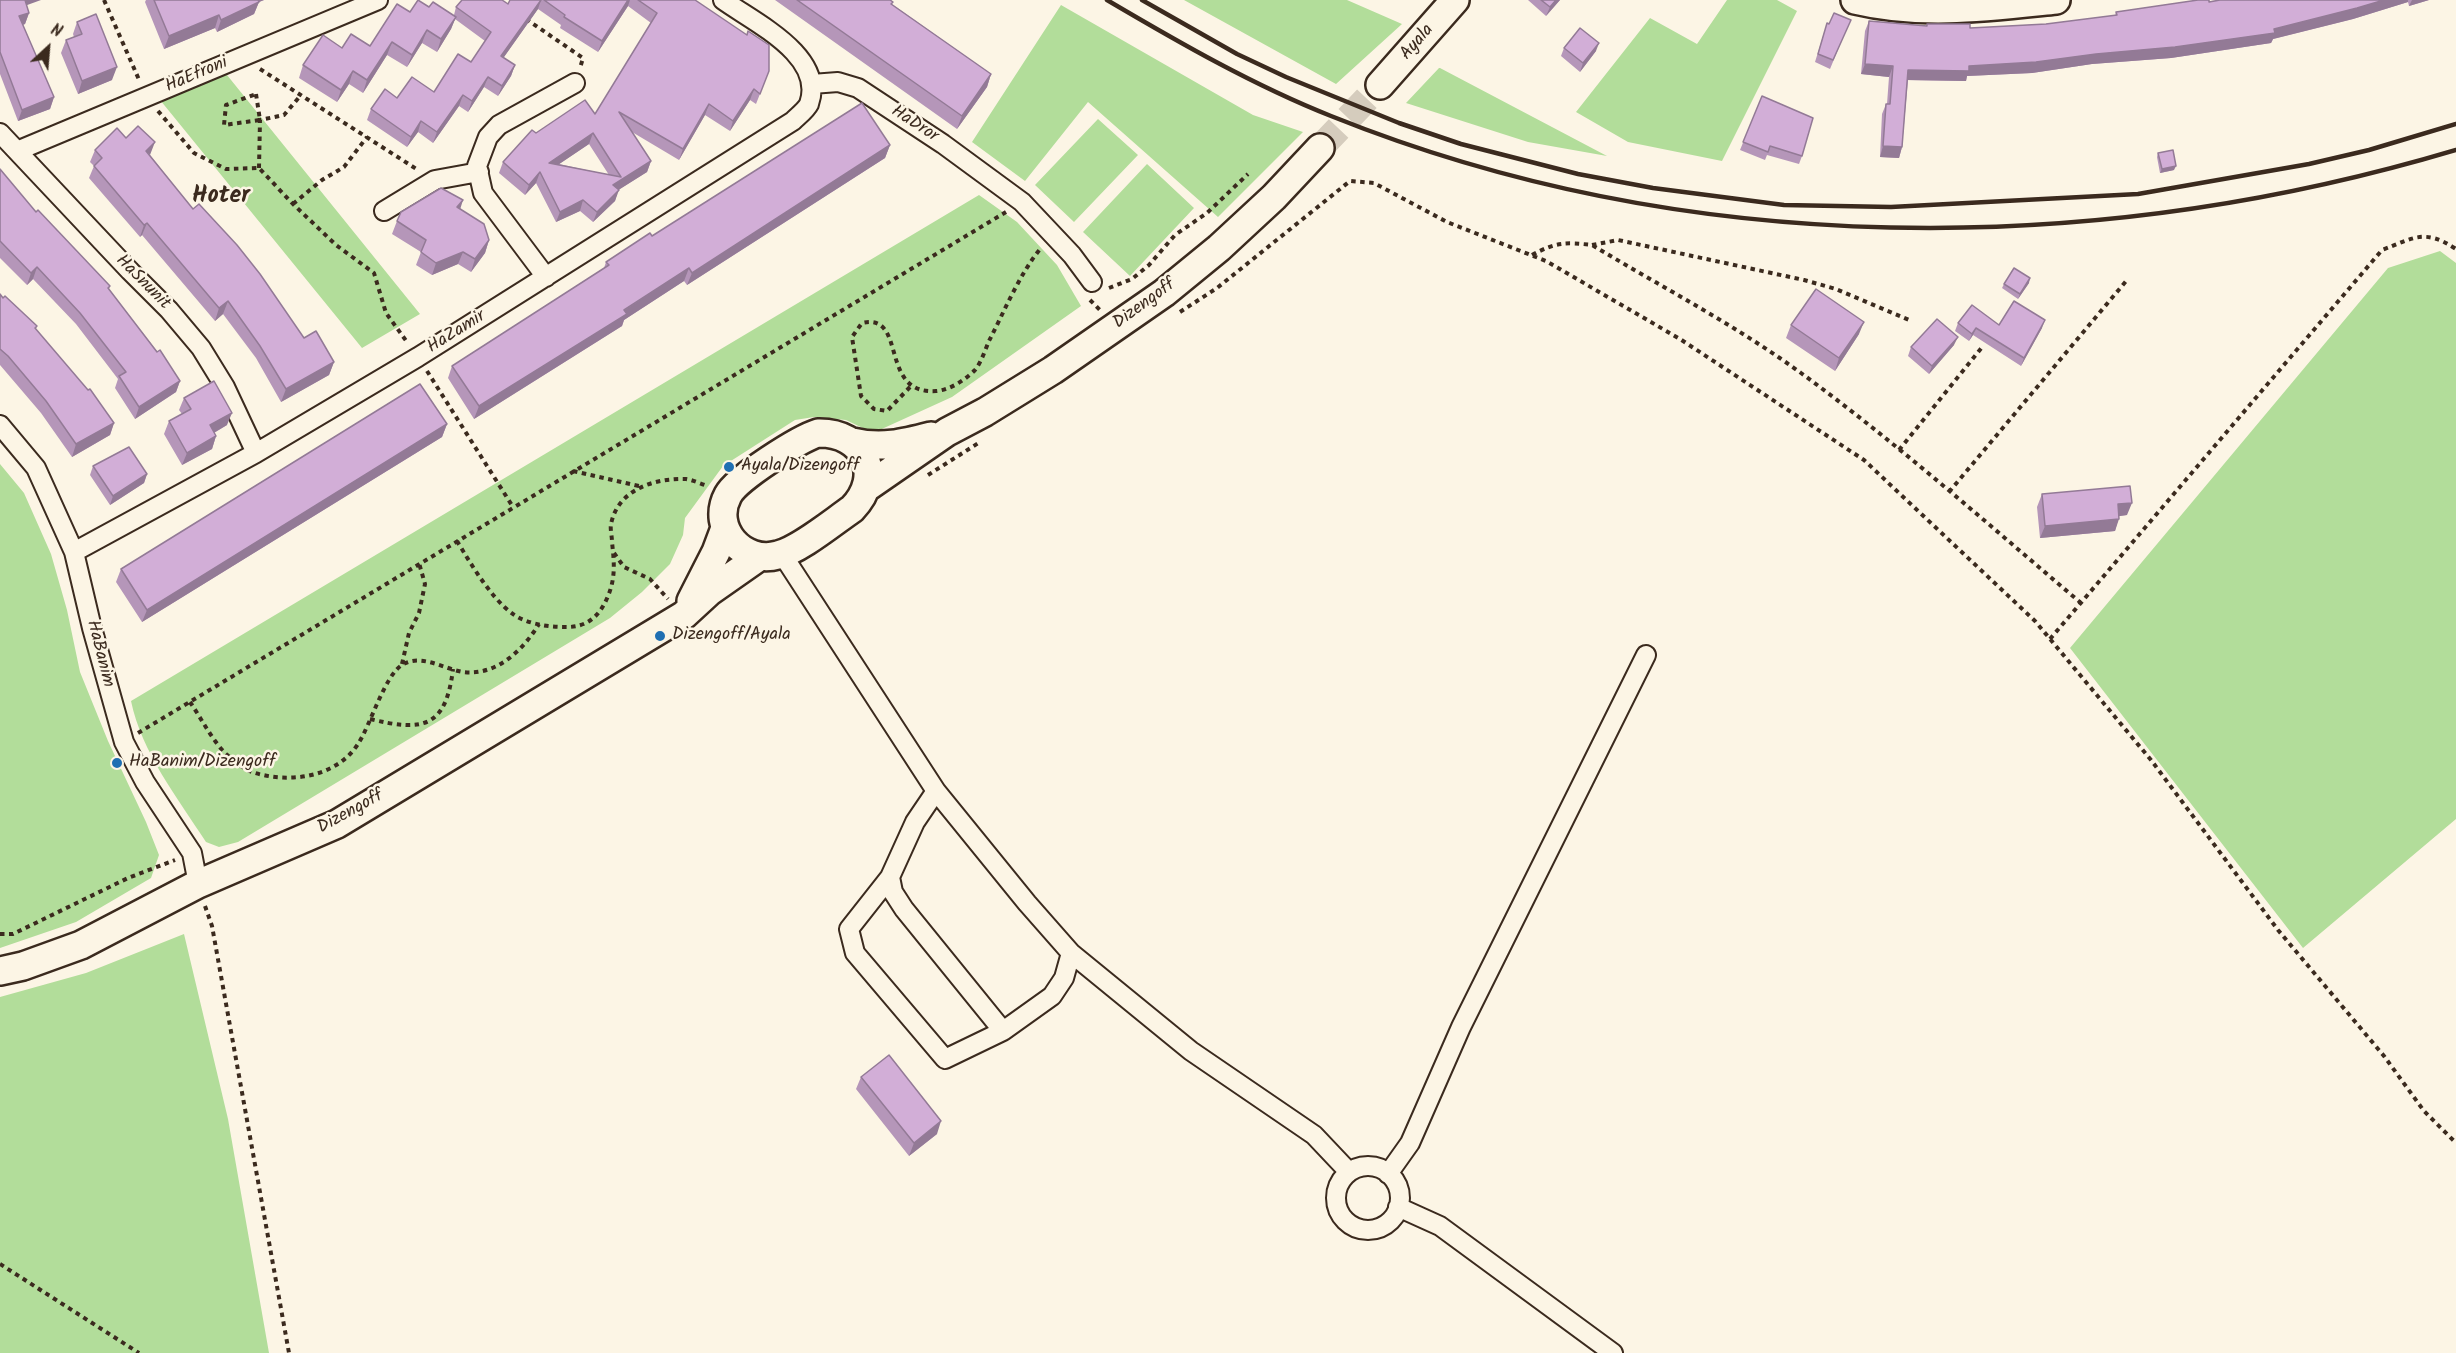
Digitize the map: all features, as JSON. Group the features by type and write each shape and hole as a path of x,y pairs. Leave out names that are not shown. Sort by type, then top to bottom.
{"street":[{"name":"HaEfroni","path":"16,151 378,0"},
{"path":"723,0 789,46 804,62 812,84"},
{"name":"Ayala","path":"1380,85 1455,0"},
{"path":"1855,0 1878,6 1920,10 1982,8 2056,0"},
{"name":"HaDror","path":"812,84 838,82 858,88 943,144 1022,202 1053,234 1092,282"},
{"path":"546,277 483,193 477,166 480,153 488,137 499,125 575,84"},
{"name":"HaZamir","path":"74,552 256,453 418,357 793,121 808,106 812,84"},
{"name":"HaSnunit","path":"0,133 130,272 170,310 201,348 225,387 256,453"},
{"name":"Dizengoff","path":"0,971 23,966 81,945 198,884 337,824 684,615 709,592 852,509 861,500 866,488 947,432 985,412 1053,370 1164,293 1227,241 1274,197 1320,148"},
{"path":"384,211 435,180 479,172"},
{"name":"HaBanim","path":"0,425 36,468 74,552 92,628 124,742 145,782 192,853 198,884"},
{"name":"Dizengoff","path":"728,493 735,484 806,437 818,433 843,436 853,442 870,446 889,446 947,432"},
{"path":"853,442 862,452 867,464 866,488"},
{"path":"684,615 716,552 725,528 724,504 728,493"},
{"path":"725,528 738,547 770,556 936,791 1071,953 1191,1051 1314,1136 1349,1172"},
{"path":"1388,1174 1410,1143 1466,1016 1646,655"},
{"path":"936,791 915,822 890,877 849,929 855,953 945,1059 1003,1031 1052,996 1064,978 1071,953"},
{"path":"890,877 893,892 904,909 1003,1031"},
{"path":"1366,1166 1376,1167 1388,1174 1399,1191 1395,1216 1380,1228 1362,1230 1346,1221 1340,1214 1336,1196 1342,1178 1349,1172 1366,1166"},
{"path":"1398,1208 1440,1226 1613,1353"}],"path":[{"path":"104,0 147,97 194,153 226,169 258,168"},
{"path":"518,13 583,58 575,84"},
{"path":"242,57 435,180"},
{"path":"301,95 284,115 260,120 224,125 226,105 256,94 260,120 258,168 336,245 374,273 386,313 418,357 513,507"},
{"path":"293,204 322,180 344,167 367,137"},
{"path":"1090,317 1100,310 1080,291 1092,282 1108,289 1132,279 1149,265 1175,235 1207,213 1248,174"},
{"path":"1350,181 1374,183 1447,222 1546,261 1680,339 1864,460 2035,621 2151,760 2278,930 2384,1056 2424,1111 2456,1143"},
{"path":"124,742 1022,202"},
{"path":"910,387 887,411 874,409 861,396 852,337 862,323 871,321 880,325 889,334 899,370 910,387 924,392 948,390 976,369 1016,289 1037,253 1053,234"},
{"path":"2050,639 2382,250 2424,235 2447,243 2456,249"},
{"path":"1532,255 1551,245 1564,242 1592,245 1618,240 1804,280 1836,289 1909,320"},
{"path":"1592,245 1800,372 1899,450 2081,603"},
{"path":"1949,492 2127,280"},
{"path":"1899,450 1983,346"},
{"path":"573,471 639,486"},
{"path":"457,541 481,579 502,604 522,620 578,628 600,613 609,594 616,571 610,525 619,503 639,486 656,481 688,479 728,493"},
{"path":"613,552 624,567 650,579 684,615"},
{"path":"190,702 225,753 249,772 280,778 318,774 343,761 358,744 392,674 402,664 409,633 419,613 425,584 419,563"},
{"path":"402,664 424,661 464,672 488,669 507,661 527,643 539,624"},
{"path":"370,719 401,726 422,726 440,712 450,696 453,669"},
{"path":"0,934 13,934 128,878 192,853"},
{"path":"198,884 212,926 289,1353"},
{"path":"0,1264 139,1353"}],"green space":[{"path":"1184,0 1347,0 1402,24 1336,84"},
{"path":"1727,0 1777,0 1797,11 1722,161 1628,142 1576,112 1650,18 1697,44"},
{"path":"1061,5 1253,115 1303,132 1218,217 1088,102 1025,181 972,142"},
{"path":"1439,68 1607,156 1528,142 1406,103"},
{"path":"227,75 420,314 362,348 156,95"},
{"path":"1098,119 1138,155 1074,222 1035,185"},
{"path":"1147,164 1194,208 1130,276 1083,232"},
{"path":"979,195 1017,222 1057,265 1081,306 952,397 873,433 846,420 814,417 795,420 723,466 685,518 683,535 670,564 642,592 610,618 238,842 219,847 206,842 152,757 143,739 131,701"},
{"path":"2440,251 2456,263 2456,819 2303,948 2070,648 2388,268"},
{"path":"0,464 24,493 51,554 67,610 80,672 159,855 151,878 76,922 0,948"},
{"path":"184,934 228,1119 269,1353 0,1353 0,997 86,973"}],"building":[{"path":"0,0 25,0 29,13 19,16 54,97 22,110 0,52"},
{"path":"154,0 258,0 259,2 221,20 219,15 169,36"},
{"path":"418,0 429,7 433,2 456,17 441,39 427,30 412,55 392,42 367,80 353,71 341,90 303,65 323,35 342,48 351,34 370,46 397,4 410,12"},
{"path":"462,0 502,0 508,4 510,0 541,0 501,56 515,65 502,86 488,77 472,101 463,95 437,132 421,121 411,137 371,109 385,89 397,98 412,77 434,92 458,54 471,62 491,32 456,7"},
{"path":"544,0 628,0 602,41 564,17 565,15"},
{"path":"638,0 695,0 747,35 748,31 769,45 769,71 760,94 754,89 733,121 709,104 683,149 619,112 651,161 613,185 619,190 597,212 583,200 560,212 540,172 529,185 503,162 532,130 536,133 585,100 595,114 657,13","holes":["593,133 621,177 549,163"]},
{"path":"797,0 890,0 893,2 891,4 991,74 962,116"},
{"path":"1541,0 1556,0 1550,7"},
{"path":"2209,0 2209,2 2220,0 2384,0 2274,29 2275,33 2175,47 2036,62 1969,66 1969,71 1908,70 1902,147 1883,146 1886,104 1890,104 1893,66 1865,64 1869,21 1927,26 1927,24 1970,24 1970,28 2046,24 2117,15 2116,12"},
{"path":"1834,13 1851,20 1833,60 1818,54 1827,23 1829,24"},
{"path":"96,14 117,67 82,81 66,40 82,34 77,22"},
{"path":"1580,28 1599,43 1583,63 1564,48"},
{"path":"1762,96 1813,118 1802,156 1770,146 1768,152 1743,142"},
{"path":"862,103 890,145 692,273 689,268 624,310 627,314 479,406 452,366 609,265 606,262 650,233 652,236"},
{"path":"138,126 155,142 146,151 193,209 199,204 237,245 304,338 316,331 334,362 286,389 260,346 228,301 219,308 147,223 144,225 94,166 102,158 95,150 117,128 126,138"},
{"path":"2173,150 2176,166 2162,169 2158,153"},
{"path":"0,169 36,212 38,210 110,286 108,288 157,352 160,350 180,381 139,407 119,376 126,372 80,313 37,267 31,273 0,241"},
{"path":"441,188 463,200 457,207 484,224 489,240 475,259 463,252 436,263 421,252 426,240 397,221 401,212"},
{"path":"2014,268 2030,278 2020,294 2004,284"},
{"path":"1816,289 1864,322 1839,358 1791,325"},
{"path":"0,294 37,326 35,328 88,390 90,389 114,423 76,444 46,401 0,349"},
{"path":"2014,301 2045,320 2024,358 1976,328 1972,334 1958,323 1972,305 1999,325"},
{"path":"1937,319 1958,337 1932,366 1911,347"},
{"path":"214,381 232,413 210,425 216,436 187,453 169,421 191,409 184,398"},
{"path":"420,384 447,424 147,610 121,569"},
{"path":"129,447 147,474 113,496 93,466"},
{"path":"2130,486 2132,503 2118,504 2119,519 2045,526 2042,494"},
{"path":"889,1055 941,1121 914,1143 861,1077"}],"tunnel":[{"path":"1320,148 1380,85"}],"railway":[{"path":"1107,0 1273,91 1331,116 1467,163 1606,197 1747,218 1890,228 2034,225 2176,211 2317,186 2456,150"},
{"path":"1142,0 1237,54 1286,77 1399,123 1461,144 1578,174 1653,188 1784,205 1891,207 2138,194 2309,164 2369,150 2456,124"}],"place":[{"name":"Ayala/Dizengoff","path":"729,467"},
{"name":"Dizengoff/Ayala","path":"660,636"},
{"name":"HaBanim/Dizengoff","path":"117,763"}],"district":[{"name":"Hoter","path":"221,198"}]}
